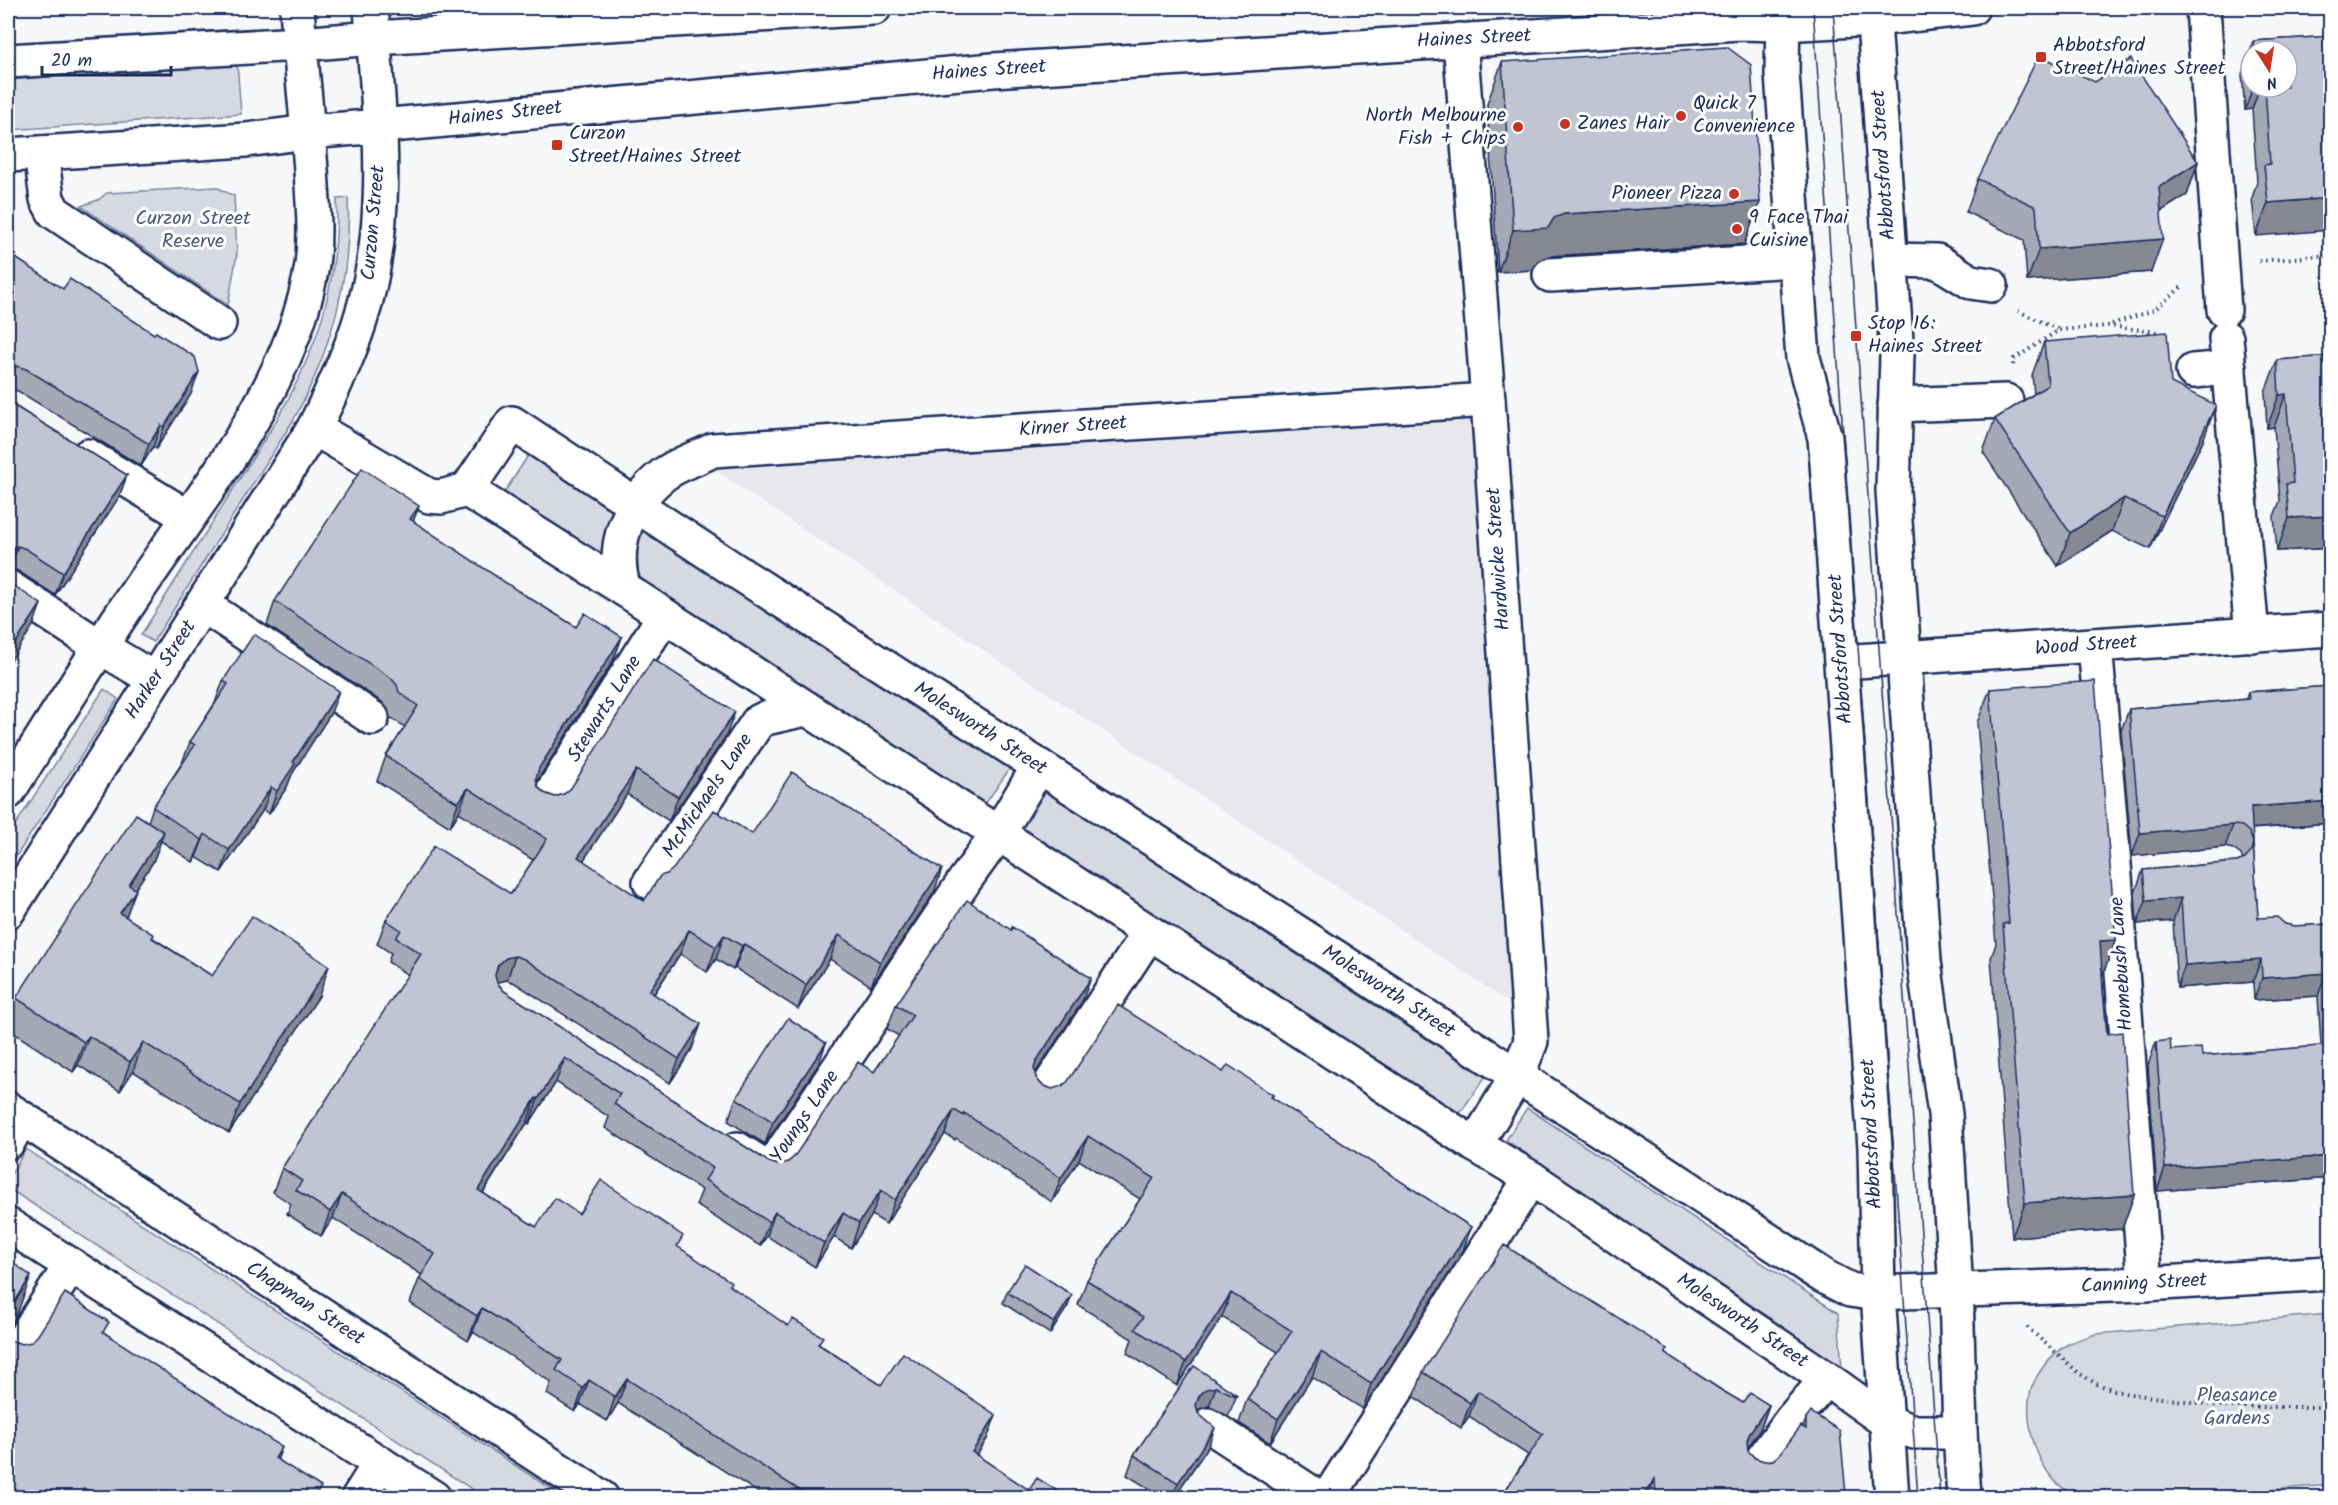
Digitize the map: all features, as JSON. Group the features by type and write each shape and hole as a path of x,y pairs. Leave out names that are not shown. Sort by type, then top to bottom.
{"main road":[{"path":"8,792 99,646 243,435 266,397 283,361 306,292 314,248 308,132 297,8"},
{"path":"8,61 300,44 372,23 873,8"},
{"name":"Haines Street","path":"8,155 246,140 308,132 993,70 1739,23 1783,16 1972,8"},
{"path":"2202,8 2221,306 2252,635"},
{"name":"Abbotsford Street","path":"1874,13 1897,355 1893,490 1924,961 1945,1114 1956,1291 1964,1497"},
{"name":"Abbotsford Street","path":"1783,16 1782,74 1803,358 1825,438 1842,662 1875,1148 1878,1293 1892,1497"},
{"name":"Curzon Street","path":"314,428 347,359 367,295 373,266 378,216 380,126 372,23"},
{"name":"Hardwicke Street","path":"1460,40 1488,400 1531,1041 1517,1076"},
{"path":"41,153 47,199 54,212 219,323"},
{"path":"1550,275 1795,260"},
{"path":"1891,260 1936,261 1971,282 1991,285"},
{"path":"2193,371 2221,306"},
{"name":"Kirner Street","path":"624,589 619,566 619,544 626,521 636,503 664,474 713,450 1488,400"},
{"path":"1895,405 2006,401"},
{"name":"Molesworth Street","path":"1878,1293 1850,1290 1823,1276 742,575 512,423 467,490 624,589 1475,1145 1531,1178 1887,1422"},
{"path":"314,428 429,496 441,497 467,490"},
{"name":"Harker Street","path":"8,911 314,428"},
{"path":"65,442 188,517"},
{"path":"8,587 154,679"},
{"path":"203,605 372,718"},
{"name":"Stewarts Lane","path":"546,802 664,616"},
{"name":"Wood Street","path":"1842,662 2331,629"},
{"name":"Homebush Lane","path":"2095,645 2115,876 2145,1284"},
{"name":"McMichaels Lane","path":"650,882 758,722 806,709"},
{"path":"998,834 1039,766"},
{"name":"Youngs Lane","path":"711,1132 770,1170 964,879 998,834"},
{"path":"2115,876 2149,873"},
{"path":"1044,1094 1149,933"},
{"path":"1475,1145 1517,1076"},
{"name":"Chapman Street","path":"12,1123 602,1497"},
{"path":"1328,1497 1531,1178"},
{"path":"8,1225 434,1497"},
{"path":"8,1364 71,1265"},
{"name":"Canning Street","path":"1956,1291 2145,1284 2331,1273"},
{"path":"1878,1293 1956,1291"},
{"path":"1756,1468 1792,1419 1827,1379"},
{"path":"1887,1422 1914,1432 1960,1432"},
{"path":"1208,1425 1319,1497"},
{"path":"358,1497 380,1463"}],"path":[{"path":"2108,326 2154,310 2221,306 2261,260 2331,255"},
{"path":"2006,401 2014,359 2059,330 2108,326 2158,332 2193,371"},
{"path":"2018,1320 2080,1374 2097,1384 2123,1393 2229,1407 2331,1407"}],"shaded area":[{"path":"1476,417 1513,1005 713,469"}],"green space":[{"path":"237,63 241,114 8,130 8,80"},
{"name":"Curzon Street Reserve","path":"216,187 234,196 237,254 228,305 81,206 98,200 107,193"},
{"path":"348,198 346,256 342,284 319,367 294,419 153,642 141,635 275,423 303,368 323,315 329,288 334,260 337,199"},
{"path":"529,454 1011,767 983,807 502,496"},
{"path":"104,689 118,699 8,869 8,836"},
{"path":"1046,791 1485,1077 1458,1116 1021,829"},
{"path":"1527,1108 1838,1313 1842,1369 1506,1140"},
{"path":"26,1149 564,1497 484,1497 8,1188 8,1179"},
{"name":"Pleasance Gardens","path":"2330,1314 2330,1485 2152,1498 2092,1499 2068,1491 2056,1482 2040,1458 2031,1429 2029,1400 2031,1392 2038,1375 2049,1360 2063,1347 2076,1340 2096,1334"}],"building":[{"path":"2331,36 2331,198 2268,203 2264,165 2270,164 2266,99 2299,99 2299,39 2285,39"},
{"path":"1727,47 1751,65 1760,202 1564,214 1554,218 1548,228 1513,230 1502,62"},
{"path":"2039,55 2095,82 2131,59 2198,162 2159,187 2163,239 2039,249 2036,207 1978,179"},
{"path":"8,253 63,289 70,279 154,334 156,332 195,357 199,372 164,427 161,425 149,444 26,369 16,366 8,368"},
{"path":"2167,332 2171,383 2216,405 2162,516 2124,498 2070,533 1995,419 2048,385 2044,342"},
{"path":"2331,356 2331,516 2289,518 2286,484 2293,483 2286,394 2279,395 2277,360"},
{"path":"8,402 127,475 63,573 26,549 18,546 8,548"},
{"path":"362,468 419,506 410,519 518,591 576,627 585,613 622,637 539,768 536,778 538,787 544,793 555,797 571,788 653,659 735,712 678,797 636,770 578,857 644,901 660,876 674,868 714,810 752,834 792,772 942,869 880,962 839,935 806,985 744,944 742,946 724,935 716,947 689,930 649,991 701,1024 679,1059 524,959 515,956 506,958 498,965 495,975 497,983 504,991 769,1162 778,1165 794,1157 858,1062 874,1072 913,1015 896,1005 967,900 1011,930 1012,927 1091,978 1037,1060 1034,1068 1036,1078 1042,1085 1052,1089 1068,1081 1118,1005 1223,1072 1228,1065 1273,1095 1271,1097 1471,1227 1371,1384 1321,1352 1278,1419 1247,1399 1292,1331 1231,1293 1186,1362 1135,1329 1143,1317 1087,1280 1154,1178 1088,1136 1061,1178 964,1113 964,1116 954,1110 895,1200 881,1190 859,1223 843,1213 824,1243 775,1212 769,1222 705,1180 713,1168 614,1104 620,1094 565,1058 538,1099 536,1098 478,1190 536,1227 555,1198 579,1214 601,1180 683,1236 677,1246 731,1282 729,1285 788,1326 793,1319 823,1337 818,1344 881,1385 903,1353 996,1415 972,1452 1029,1490 1037,1478 1067,1497 806,1497 807,1495 627,1379 615,1397 589,1380 583,1388 556,1370 562,1360 482,1308 477,1316 419,1279 435,1254 342,1194 330,1212 296,1190 302,1181 282,1168 421,954 396,938 401,930 386,920 434,846 511,894 547,839 468,788 458,803 386,756 418,706 399,692 391,678 275,601"},
{"path":"8,582 41,604 8,655"},
{"path":"254,634 339,691 277,791 271,787 229,850 205,834 202,840 153,807 195,745 190,742 228,684 223,681"},
{"path":"2095,681 2116,940 2100,941 2103,990 2107,1034 2122,1032 2134,1195 2025,1203 2003,924 2009,923 1990,689"},
{"path":"2331,686 2331,801 2251,807 2253,842 2249,832 2242,826 2233,825 2140,833 2129,709 2249,699 2248,692"},
{"path":"136,814 164,832 129,885 136,890 120,913 154,935 152,938 212,976 252,916 329,966 240,1104 143,1042 130,1062 89,1036 84,1042 16,998"},
{"path":"2253,842 2258,918 2277,917 2285,924 2294,926 2331,924 2331,1035 2326,973 2262,978 2261,959 2185,965 2181,898 2146,901 2143,870 2237,862 2245,859 2251,852"},
{"path":"788,1018 826,1043 773,1122 736,1098"},
{"path":"2170,1040 2171,1050 2201,1048 2202,1056 2331,1045 2331,1156 2165,1168 2156,1042"},
{"path":"1504,1245 1667,1349 1665,1353 1721,1390 1743,1403 1750,1393 1769,1405 1747,1440 1748,1451 1755,1458 1764,1461 1773,1460 1801,1426 1806,1429 1806,1419 1811,1412 1840,1431 1846,1494 1826,1497 1656,1497 1655,1479 1642,1497 1501,1497 1543,1434 1478,1391 1470,1403 1423,1372"},
{"path":"8,1259 31,1276 8,1313"},
{"path":"1025,1264 1072,1295 1054,1323 1007,1292"},
{"path":"65,1293 109,1322 103,1332 282,1447 275,1458 321,1487 314,1497 99,1497 84,1488 78,1497 8,1497 8,1336 12,1341 22,1344 31,1342"},
{"path":"1194,1366 1237,1395 1216,1387 1206,1389 1199,1396 1196,1405 1198,1413 1215,1428 1178,1483 1134,1455"}],"tram line":[{"path":"1813,8 1918,1498"},
{"path":"1833,8 1940,1498"}],"place":[{"name":"Abbotsford Street/Haines Street","path":"2041,57"},
{"name":"Quick 7 Convenience","path":"1681,116"},
{"name":"Zanes Hair","path":"1565,124"},
{"name":"North Melbourne Fish + Chips","path":"1518,127"},
{"name":"Curzon Street/Haines Street","path":"557,145"},
{"name":"Pioneer Pizza","path":"1734,194"},
{"name":"9 Face Thai Cuisine","path":"1737,229"},
{"name":"Stop 16: Haines Street","path":"1856,336"}]}
